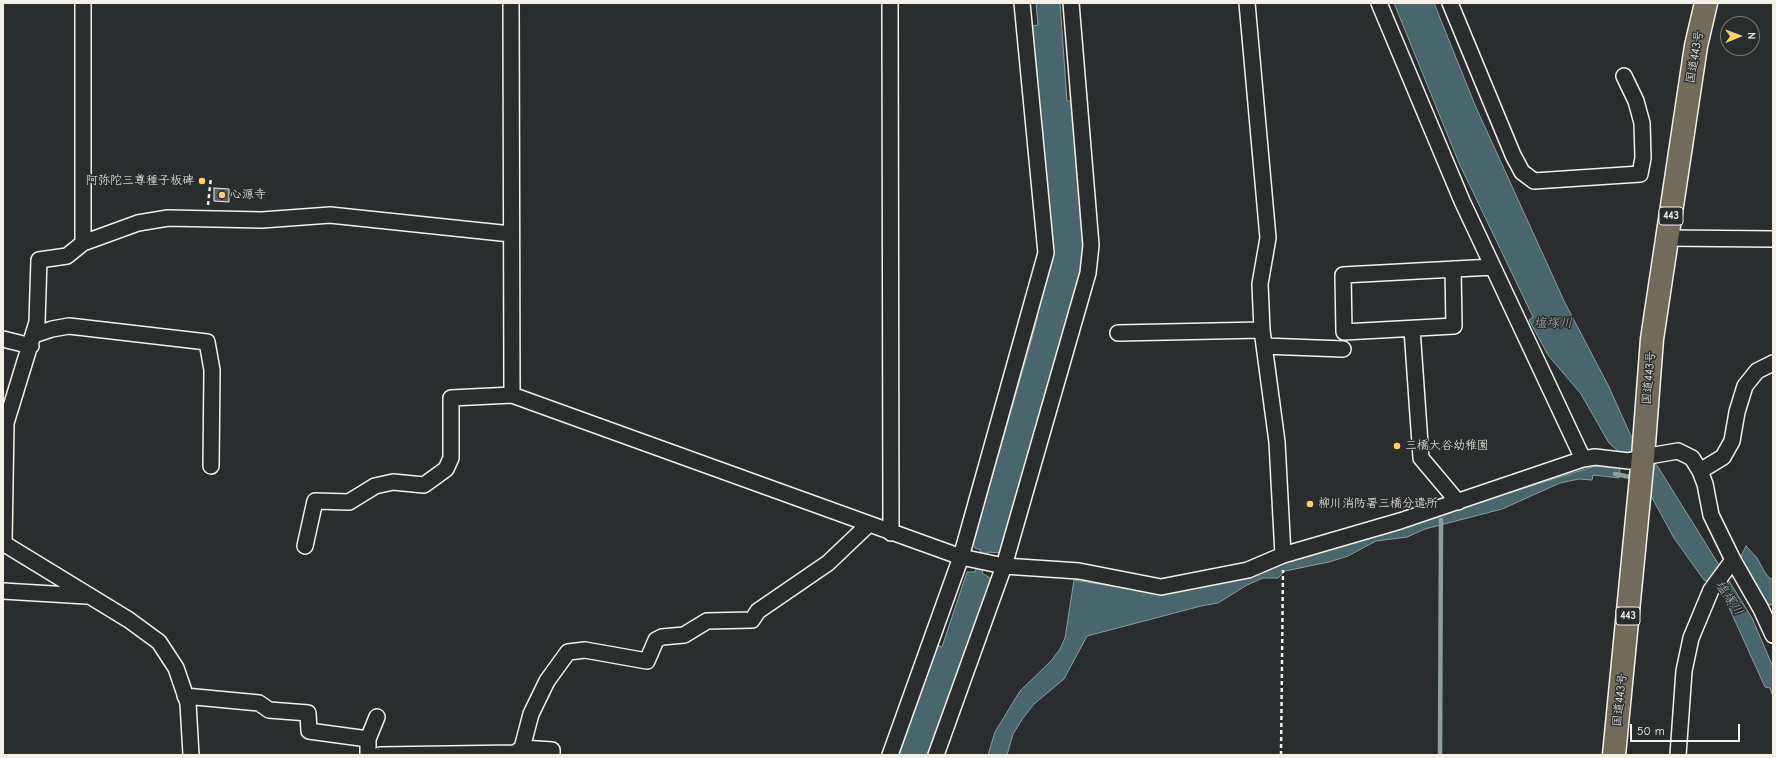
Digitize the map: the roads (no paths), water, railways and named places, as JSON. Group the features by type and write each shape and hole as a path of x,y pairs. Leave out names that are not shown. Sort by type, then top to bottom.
{"highway":[{"name":"国道443号","path":"1614,755 1648,463 1644,430 1652,339 1696,46 1706,3"}],"street":[{"path":"83,3 83,243"},
{"path":"511,3 512,395"},
{"path":"890,3 891,533"},
{"path":"890,755 961,557 1046,253 1022,3"},
{"path":"936,755 1004,566 1088,273 1091,245 1071,3"},
{"path":"1247,3 1268,238 1260,284 1262,330 1277,442 1283,555"},
{"path":"1379,3 1462,200 1589,458"},
{"path":"1450,3 1513,155 1522,172 1534,181 1640,174 1644,158 1642,122 1636,101 1624,76"},
{"path":"191,755 188,703 176,668 159,642 129,620 3,543 6,423 37,322 39,260 67,256 83,243 138,223 168,218 262,220 330,215 511,234"},
{"path":"1668,238 1773,239"},
{"path":"1453,269 1454,326 1344,332 1343,275 1453,269 1494,267"},
{"path":"3,339 32,340 52,329 69,326 207,342 212,370 211,466"},
{"path":"1412,328 1420,458 1458,502"},
{"path":"1118,333 1262,330"},
{"path":"1264,346 1343,349"},
{"path":"1700,471 1723,457 1732,441 1737,412 1745,386 1757,371 1773,363"},
{"path":"305,546 315,501 350,502 375,486 393,482 424,485 446,469 451,458 451,398 512,395 961,557 1004,566 1079,572 1161,587 1248,570 1283,555 1400,521 1589,458 1648,463 1678,451 1692,458 1700,471 1705,484 1712,515 1730,563 1761,609 1773,635"},
{"path":"522,748 531,714 547,681 568,652 585,650 647,661 656,640 662,637 684,635 707,622 752,620 758,611 828,563 868,524"},
{"path":"1678,755 1684,672 1691,638 1711,590 1730,563"},
{"path":"3,591 90,596"},
{"path":"185,696 259,703 269,710 308,713 309,731 368,739"},
{"path":"368,755 368,739 377,717"},
{"path":"380,755 515,753 522,748 552,750 552,755"}],"water":[{"path":"1036,3 1060,3 1067,101 1073,101 1085,247 1082,265 1001,553 988,552 982,573 990,578 990,584 927,755 899,755 937,645 942,647 967,572 975,572 981,550 975,548 973,543 1038,317 1034,315 1051,254 1031,26 1038,25"},
{"name":"塩塚川","path":"1394,3 1434,3 1475,105 1565,303 1608,385 1631,436 1658,467 1752,618 1773,667 1773,697 1770,688 1765,687 1726,601 1719,590 1708,581 1704,580 1674,538 1650,494 1618,451 1609,443 1581,394 1548,355 1529,320 1533,317 1459,163"},
{"path":"1595,466 1620,468 1619,478 1593,475 1592,480 1579,479 1560,483 1502,509 1425,529 1407,537 1376,541 1348,556 1329,562 1285,571 1278,578 1263,578 1247,585 1218,603 1201,606 1087,636 1064,679 1034,704 1023,718 1013,734 1007,755 988,755 995,732 1020,691 1051,661 1060,649 1065,638 1074,580 1162,594 1247,578 1260,572 1271,564 1394,529 1408,527 1482,501"},
{"path":"1746,546 1757,558 1769,578 1773,579 1773,605 1766,604 1738,562"}],"waterway":[{"path":"1615,474 1635,478"},
{"path":"1440,755 1441,520"}],"place":[{"name":"阿弥陀三尊種子板碑","path":"202,181"},
{"name":"心源寺","path":"222,195"},
{"name":"三橋大谷幼稚園","path":"1397,446"},
{"name":"柳川消防署三橋分遣所","path":"1310,504"}]}
